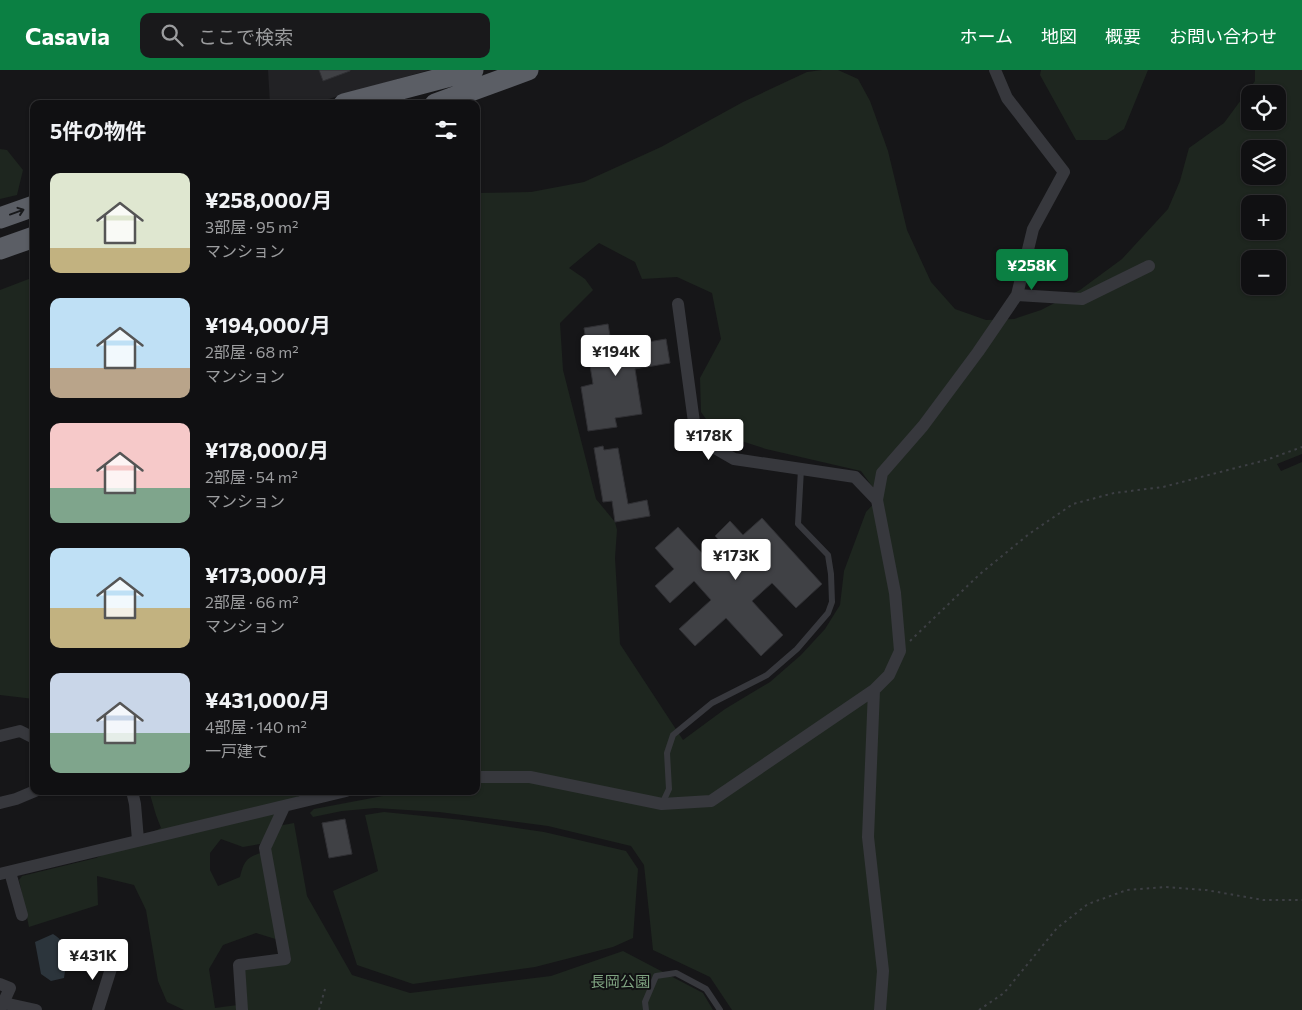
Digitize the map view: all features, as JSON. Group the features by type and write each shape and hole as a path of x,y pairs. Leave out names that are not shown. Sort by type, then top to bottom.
{"highway":[{"path":"363,100 479,75 528,70"},
{"path":"389,100 479,75"},
{"path":"432,100 479,75"},
{"path":"441,100 479,75"},
{"path":"0,218 30,207"},
{"path":"0,236 30,225"},
{"path":"0,249 30,238"},
{"path":"0,261 30,250"}],"street":[{"path":"480,777 530,777 662,804 711,801 874,690 889,675 900,651 895,593 877,500 882,473 923,426 978,352 1017,295 1033,229 1064,172 1007,98 995,70"},
{"path":"1017,295 1082,299 1149,266"},
{"path":"678,304 696,437 734,459 855,477 877,500"},
{"path":"874,690 868,837 883,971 880,1010"},
{"path":"0,736 20,731 30,736"},
{"path":"0,803 30,793"},
{"path":"133,795 138,840"},
{"path":"22,915 5,873 329,795"},
{"path":"242,1010 239,966 286,959 265,848 284,806"},
{"path":"98,1010 114,959"},
{"path":"0,984 10,988 2,1007 36,1010"}],"lane":[{"path":"662,804 669,789 667,753 673,735 712,703 767,675 797,649 828,613 832,602 828,555 798,524 801,469"},
{"path":"646,1010 645,1002 656,976 676,973 706,989 720,1010"}],"path":[{"path":"900,651 980,574 1029,534 1073,504 1114,493 1172,485 1266,460 1302,447"},
{"path":"979,1010 1004,993 1057,928 1088,904 1127,890 1166,887 1206,890 1263,900 1302,900"},
{"path":"319,1010 326,989"}],"shaded area":[{"path":"268,70 429,70 325,100 270,100"},
{"path":"53,934 66,948 67,959 64,978 51,981 41,974 35,942"}],"green space":[{"path":"838,70 858,79 870,101 888,151 907,230 931,282 955,309 986,320 1014,319 1041,310 1080,290 1122,259 1168,209 1180,181 1189,148 1224,123 1241,100 1241,130 1286,130 1286,85 1252,85 1255,81 1255,70 1302,70 1302,454 1277,464 1281,471 1302,462 1302,1010 732,1010 710,977 653,950 644,865 631,846 548,826 439,812 375,808 342,811 313,817 310,813 314,809 388,795 480,795 480,193 531,192 584,182 661,147 743,102 807,72","holes":["599,243 635,262 642,279 677,277 712,293 721,339 700,378 701,412 716,433 766,449 861,471 880,497 866,512 844,571 840,605 825,629 801,655 770,682 725,709 683,740 620,644 615,558 617,530 615,522 596,499 563,370 560,323 593,290 585,279 569,268"]},
{"path":"1041,70 1148,70 1124,129 1107,140 1076,140 1040,75"},
{"path":"0,149 7,150 23,170 17,195 0,199"},
{"path":"30,279 30,699 0,695 0,290"},
{"name":"長岡公園","path":"150,795 299,795 260,844 243,847 221,839 210,853 210,870 218,886 240,877 243,866 251,857 265,852 282,941 256,933 223,945 209,969 215,1008 245,1004 245,970 291,960 267,853 278,826 294,823 307,896 352,975 410,993 551,976 623,951 703,993 713,1010 184,1010 167,1002 158,981 146,910 134,885 97,876 98,905 29,927 19,880 22,876 96,858 161,828"},
{"path":"384,812 463,820 544,832 626,851 638,869 633,938 613,947 535,967 413,984 357,965 333,891 378,871 365,815"}],"building":[{"path":"319,70 350,70 350,71 323,81"},
{"path":"608,324 612,348 666,339 670,363 635,369 642,414 615,418 617,427 588,431 581,387 593,384 584,328"},
{"path":"603,446 604,450 618,448 628,504 647,500 650,516 615,522 612,501 603,502 594,448"},
{"path":"762,518 822,584 796,608 772,583 752,601 783,635 761,656 726,618 695,646 679,629 711,600 694,581 670,603 655,586 674,569 655,548 678,527 711,563 727,549 715,536 730,521 743,535"},
{"path":"345,819 352,854 329,858 322,823"}]}
